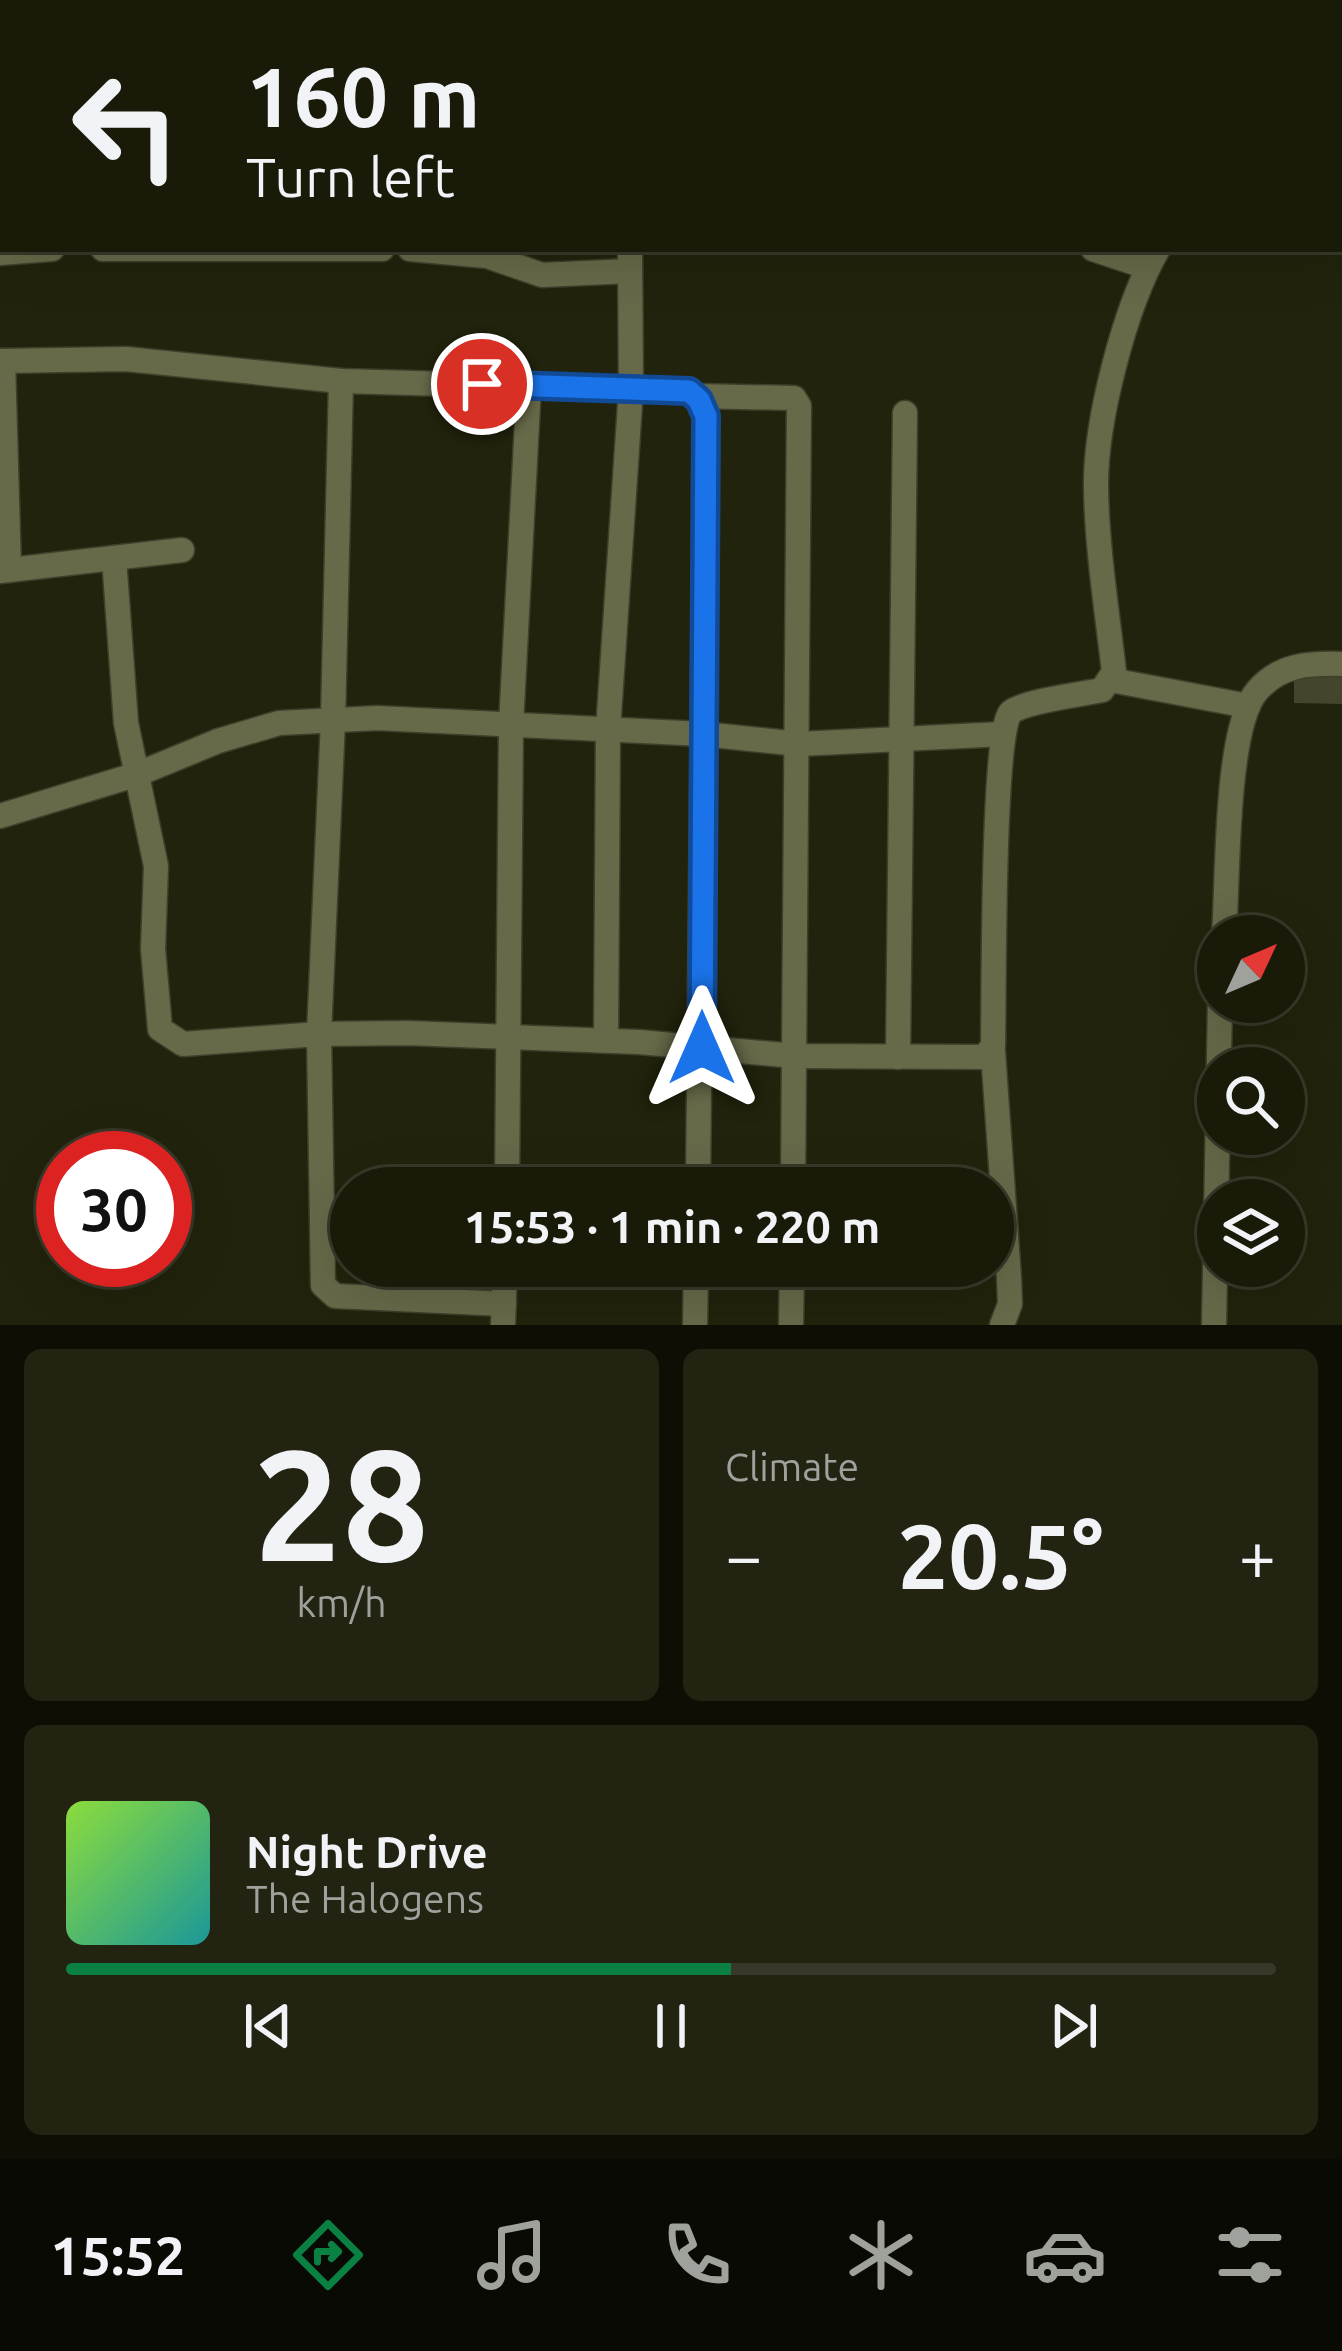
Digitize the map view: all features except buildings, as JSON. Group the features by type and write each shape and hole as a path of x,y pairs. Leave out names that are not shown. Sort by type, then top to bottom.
{"street":[{"path":"443,252 487,256 542,275 630,260 631,389 608,730 606,1040"},
{"path":"1002,1325 1010,1304 1010,1278 993,1052 997,796 1003,734 1006,717 1016,710 1102,690 1114,672 1097,464 1130,307 1153,258 1113,252"},
{"path":"182,550 5,570 1,362 126,359 340,381 689,391 695,397 706,416 699,1167"},
{"path":"340,381 333,720 319,1034 325,1288 335,1296 503,1314"},
{"path":"508,1167 511,725 530,386"},
{"path":"695,397 797,401 799,744 793,1167"},
{"path":"898,1057 905,413"},
{"path":"114,558 126,722 156,866 152,949 160,1029 183,1044 319,1034 511,1035 795,1056 985,1057 993,1052"},
{"path":"1225,915 1238,737 1247,706 1261,687 1286,670 1306,663 1342,664"},
{"path":"1111,680 1247,706"},
{"path":"0,817 279,723 377,718 703,734 799,744 1003,734"},
{"path":"1214,1325 1220,1023"},
{"path":"695,1325 696,1287"},
{"path":"791,1325 792,1287"}],"route":[{"path":"482,384 689,391 706,416 702,1048"}]}
